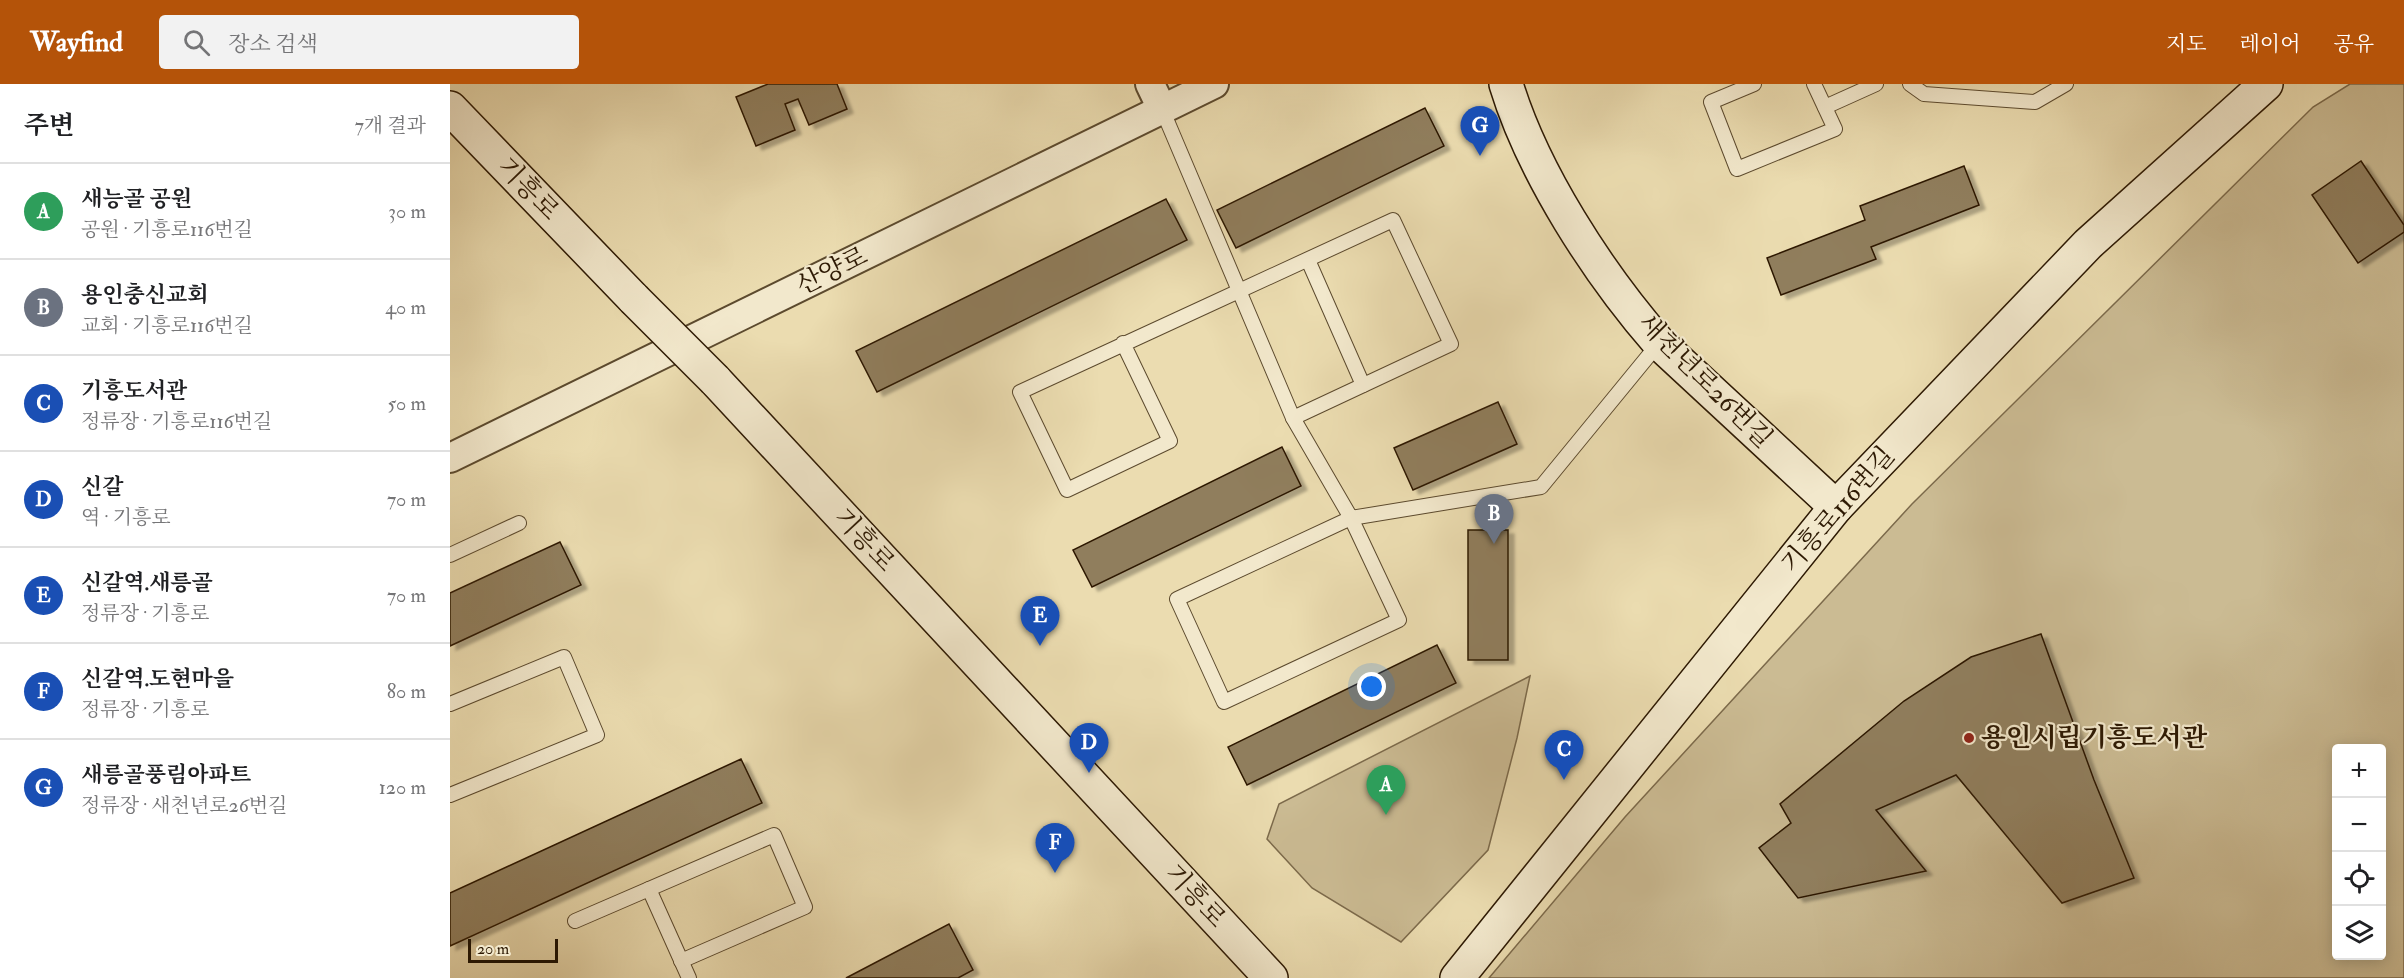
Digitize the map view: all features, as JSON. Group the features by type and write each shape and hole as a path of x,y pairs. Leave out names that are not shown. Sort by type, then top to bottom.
{"street":[{"path":"1150,84 1162,110"},
{"name":"산양로","path":"450,458 1214,84"},
{"name":"새천년로26번길","path":"1506,84 1515,115 1569,221 1640,320 1659,343 1836,507"},
{"name":"기흥로116번길","path":"1457,978 1836,507 2088,244 2266,84"},
{"name":"기흥로","path":"450,108 715,380 1271,978"}],"lane":[{"path":"1754,84 1711,102 1737,169 1835,129 1814,84"},
{"path":"1825,107 1876,84"},
{"path":"1910,84 1924,94 2035,102 2066,84"},
{"path":"1162,110 1293,418 1351,518 1399,620 1224,702 1177,599 1351,518 1540,487 1659,343"},
{"path":"1123,344 1170,441 1067,490 1020,392 1123,344 1308,260 1393,220 1451,344 1293,418"},
{"path":"1308,260 1363,385"},
{"path":"450,555 519,523"},
{"path":"450,704 564,657 597,735 450,795"},
{"path":"575,921 774,835 806,907 681,961"},
{"path":"649,889 689,978"}],"shaded area":[{"path":"2350,84 2404,84 2404,978 1489,978 1625,817 1912,504 2313,107"},
{"path":"1530,676 1517,738 1488,850 1401,942 1312,888 1267,839 1279,804"}],"building":[{"path":"768,84 837,84 847,109 809,125 798,99 785,104 795,130 756,146 736,97"},
{"path":"1425,108 1444,146 1236,248 1217,210"},
{"path":"2361,161 2404,225 2404,232 2358,263 2312,195"},
{"path":"1964,166 1979,205 1871,247 1876,259 1781,295 1767,258 1865,220 1860,206"},
{"path":"1166,199 1187,240 877,392 856,351"},
{"path":"1498,402 1517,444 1413,490 1394,448"},
{"path":"1282,447 1301,486 1092,587 1073,550"},
{"path":"1468,530 1508,530 1508,660 1468,660"},
{"path":"560,542 581,585 450,646 450,593"},
{"name":"용인시립기흥도서관","path":"2041,634 2094,780 2134,878 2062,903 1956,775 1876,810 1926,871 1798,898 1759,848 1791,823 1780,804 1904,701 1971,657"},
{"path":"1437,645 1456,683 1247,785 1228,747"},
{"path":"741,759 762,803 450,946 450,893"},
{"path":"949,924 973,970 958,978 846,978"}],"place":[{"name":"새릉골풍림아파트","path":"1480,156"},
{"name":"용인충신교회","path":"1494,544"},
{"name":"신갈역.새릉골","path":"1040,646"},
{"name":"용인시립기흥도서관","path":"1969,738"},
{"name":"신갈","path":"1089,773"},
{"name":"기흥도서관","path":"1564,780"},
{"name":"새능골 공원","path":"1386,815"},
{"name":"신갈역.도현마을","path":"1055,873"}]}
